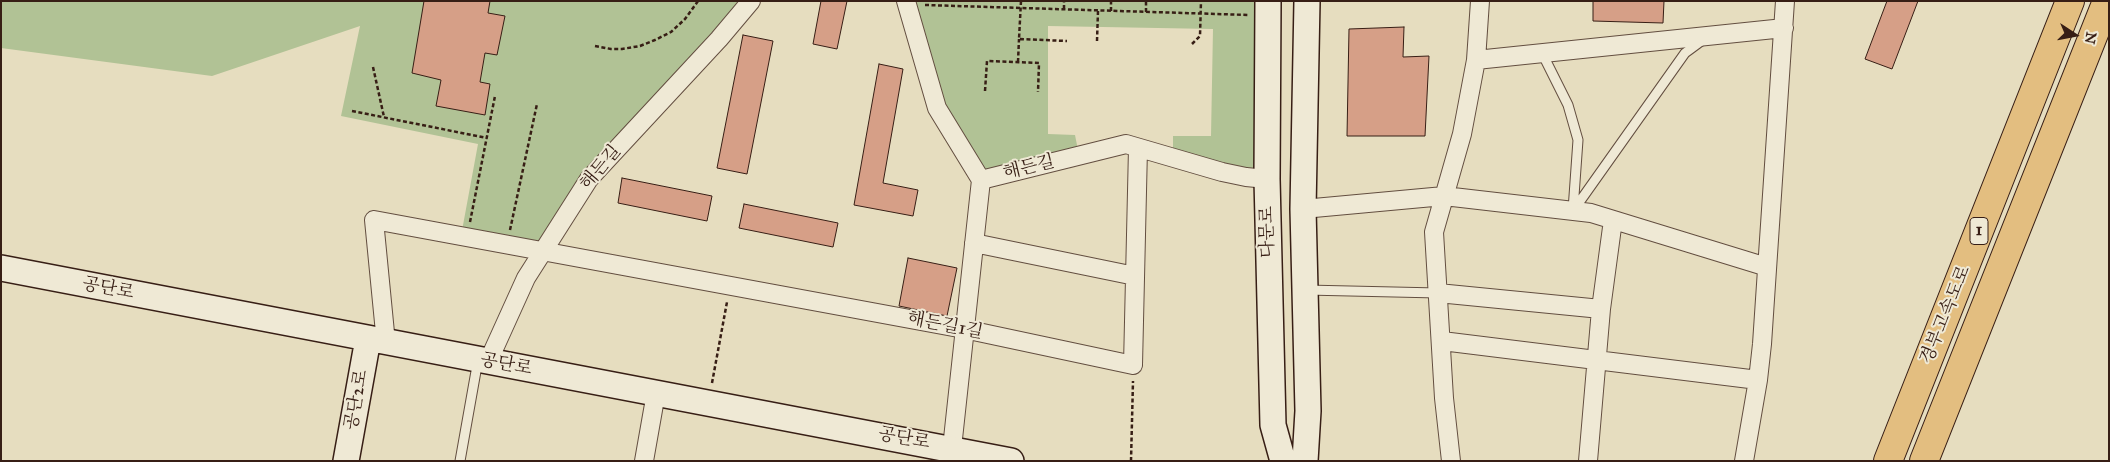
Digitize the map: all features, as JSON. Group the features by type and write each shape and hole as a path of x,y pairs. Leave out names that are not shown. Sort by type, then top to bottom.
{"highway":[{"name":"경부고속도로","path":"1888,461 2070,1"},
{"name":"경부고속도로","path":"1924,461 2107,1"}],"main road":[{"name":"다문로","path":"1305,461 1308,411 1303,209 1307,1"},
{"name":"다문로","path":"1268,8 1267,179 1273,425 1283,461"},
{"name":"공단로","path":"1,268 708,403 952,454 1011,461"},
{"name":"공단2로","path":"346,461 377,341"}],"street":[{"name":"해든길","path":"483,361 526,278 589,179 752,1"},
{"path":"1451,461 1444,398 1434,232 1462,134 1476,60 1480,1"},
{"path":"1744,461 1758,380 1768,267 1785,1"},
{"name":"해든길","path":"907,3 937,108 981,180 1126,144 1222,172 1267,179"},
{"path":"1476,60 1784,28"},
{"path":"1133,365 1138,148"},
{"path":"952,454 981,180"},
{"path":"1303,209 1444,196 1591,213 1768,267"},
{"name":"해든길1길","path":"377,341 374,220 964,329 1133,365"},
{"path":"1588,461 1601,309 1613,220"},
{"path":"974,243 1135,276"},
{"path":"1438,293 1601,309"},
{"path":"1442,341 1758,380"},
{"path":"644,461 656,393"}],"lane":[{"path":"1573,211 1685,53 1708,36"},
{"path":"1542,53 1568,106 1578,140 1573,211"},
{"path":"1304,290 1438,293"},
{"path":"460,461 483,361"}],"path":[{"path":"595,46 611,50 622,49 640,46 655,40 671,32 685,19 698,1"},
{"path":"962,6 963,1"},
{"path":"1018,62 1020,1"},
{"path":"1064,1 1064,10"},
{"path":"1111,1 1111,10"},
{"path":"1146,1 1146,12"},
{"path":"1192,44 1200,36 1201,1"},
{"path":"907,3 1200,14 1268,8"},
{"path":"1097,41 1098,10"},
{"path":"1019,39 1067,41"},
{"path":"985,91 987,61 1039,63 1038,92"},
{"path":"373,67 384,117"},
{"path":"467,237 495,96"},
{"path":"507,245 536,104"},
{"path":"352,111 487,138"},
{"path":"708,403 731,286"},
{"path":"1131,461 1133,365"}],"green space":[{"path":"1,1 751,1 589,179 543,251 461,236 478,144 341,116 360,26 212,76 1,48"},
{"path":"906,1 1268,1 1267,179 1173,158 1173,136 1211,136 1213,29 1048,26 1048,134 1075,135 1079,155 981,180 937,108"}],"building":[{"path":"424,1 490,1 488,13 505,16 497,55 485,53 480,82 490,84 485,115 436,106 441,80 412,73"},
{"path":"821,1 847,1 837,49 813,44"},
{"path":"1593,1 1664,1 1663,23 1593,21"},
{"path":"1887,1 1918,1 1892,69 1865,59"},
{"path":"1404,27 1403,57 1429,56 1425,136 1347,136 1349,29"},
{"path":"743,35 773,41 747,174 717,168"},
{"path":"879,64 903,69 883,183 918,190 913,216 854,205"},
{"path":"622,178 712,196 707,221 618,203"},
{"path":"744,204 838,223 833,247 739,228"},
{"path":"908,258 957,268 947,316 899,306"}]}
